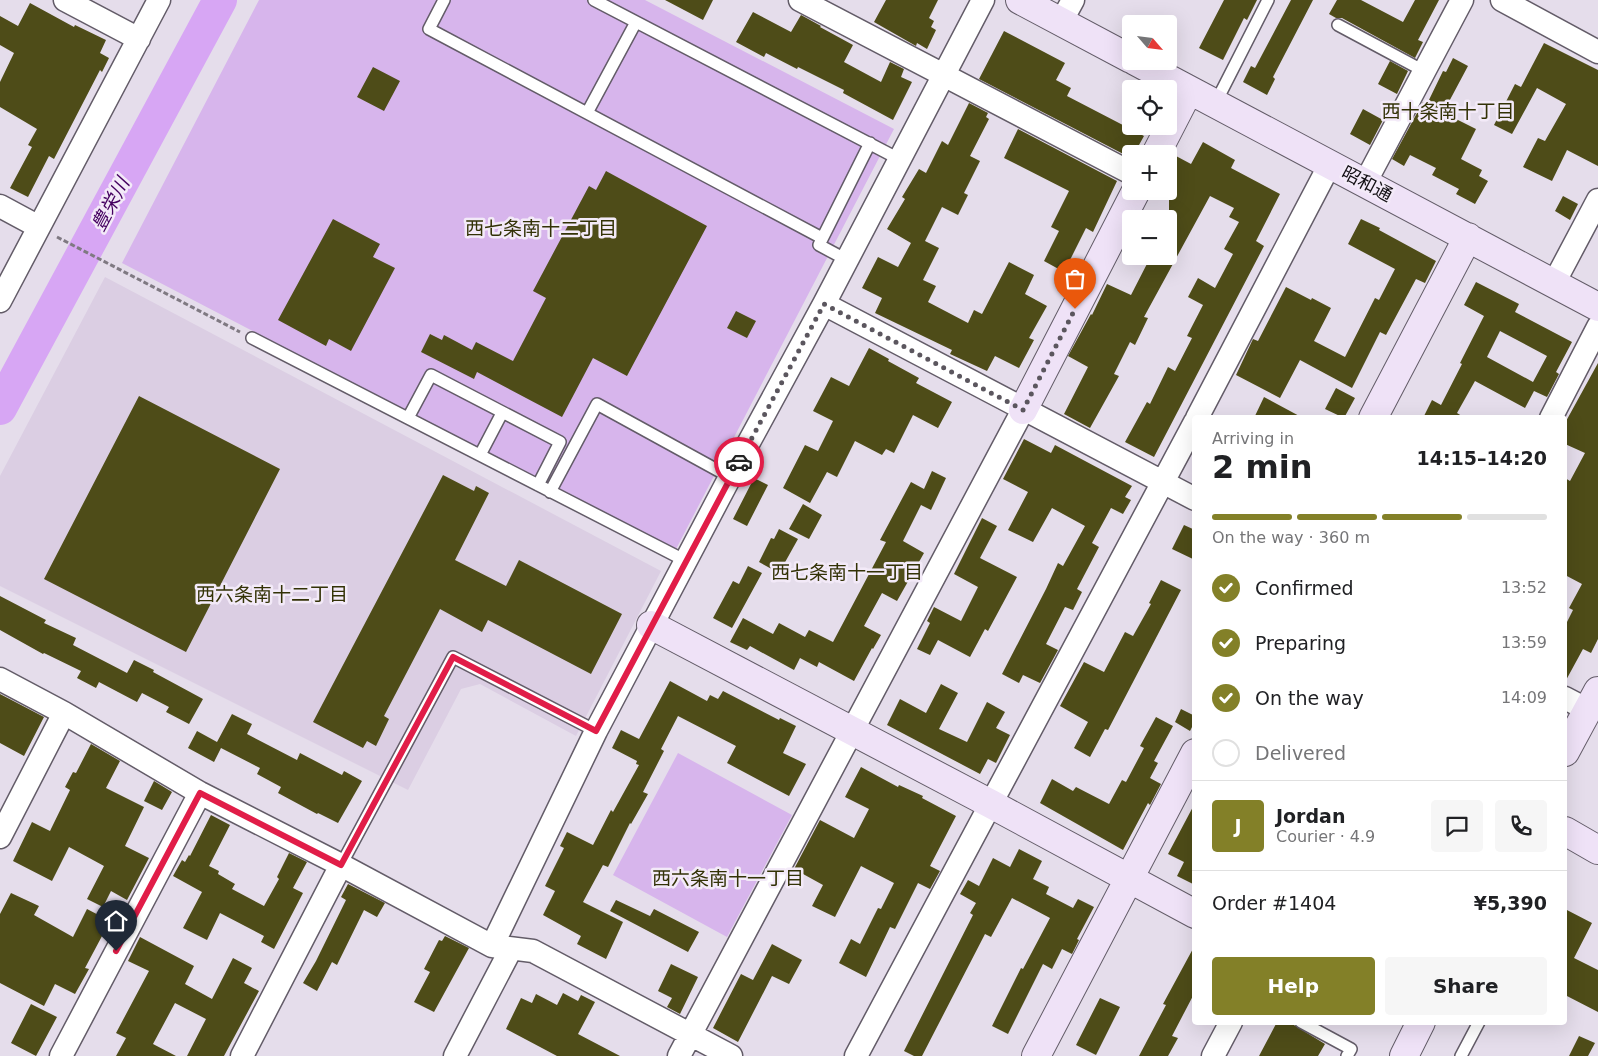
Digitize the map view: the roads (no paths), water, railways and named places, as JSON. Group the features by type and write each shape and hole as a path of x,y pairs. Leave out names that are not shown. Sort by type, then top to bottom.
{"street":[{"path":"65,0 139,39"},
{"path":"0,301 159,0"},
{"path":"800,0 1122,169"},
{"path":"455,1056 596,731 824,304 983,0"},
{"path":"1020,0 1067,11 1122,52"},
{"path":"1365,183 1462,0"},
{"path":"1502,0 1598,52"},
{"name":"昭和通","path":"1152,70 1598,307"},
{"path":"1161,145 1189,90"},
{"path":"1199,415 1330,164"},
{"path":"679,1056 1023,410 1131,200"},
{"path":"1554,283 1598,200"},
{"path":"0,206 39,227"},
{"path":"1375,415 1468,237"},
{"path":"824,304 1192,497"},
{"path":"1553,415 1598,327"},
{"path":"856,1056 1192,428"},
{"path":"652,626 991,804 1192,912"},
{"path":"0,679 64,713 200,793 502,948 533,952 731,1056"},
{"path":"1567,747 1584,700"},
{"path":"0,837 64,713"},
{"path":"1036,1056 1192,759"},
{"path":"61,1056 200,793"},
{"path":"1567,832 1598,850"},
{"path":"242,1056 341,865"},
{"path":"1213,1056 1229,1025"},
{"path":"1404,1056 1413,1025"}],"lane":[{"path":"444,0 430,29 822,238"},
{"path":"594,0 899,158"},
{"path":"1215,104 1268,0"},
{"path":"587,113 636,22"},
{"path":"1338,25 1424,71"},
{"path":"847,260 819,245 870,144"},
{"path":"252,338 686,561"},
{"path":"408,418 431,374 560,442 538,485"},
{"path":"550,492 597,404 730,477"},
{"path":"480,455 502,412"},
{"path":"341,865 453,657 596,731"},
{"path":"1307,1025 1351,1049 1347,1056"},
{"path":"1461,1056 1477,1025"}],"waterway":[{"name":"豊栄川","path":"0,408 220,0"}],"district":[{"name":"西十条南十丁目","path":"1448,111"},
{"name":"西七条南十二丁目","path":"541,228"},
{"name":"西七条南十一丁目","path":"847,572"},
{"name":"西六条南十二丁目","path":"272,594"},
{"name":"西六条南十一丁目","path":"728,878"}]}
